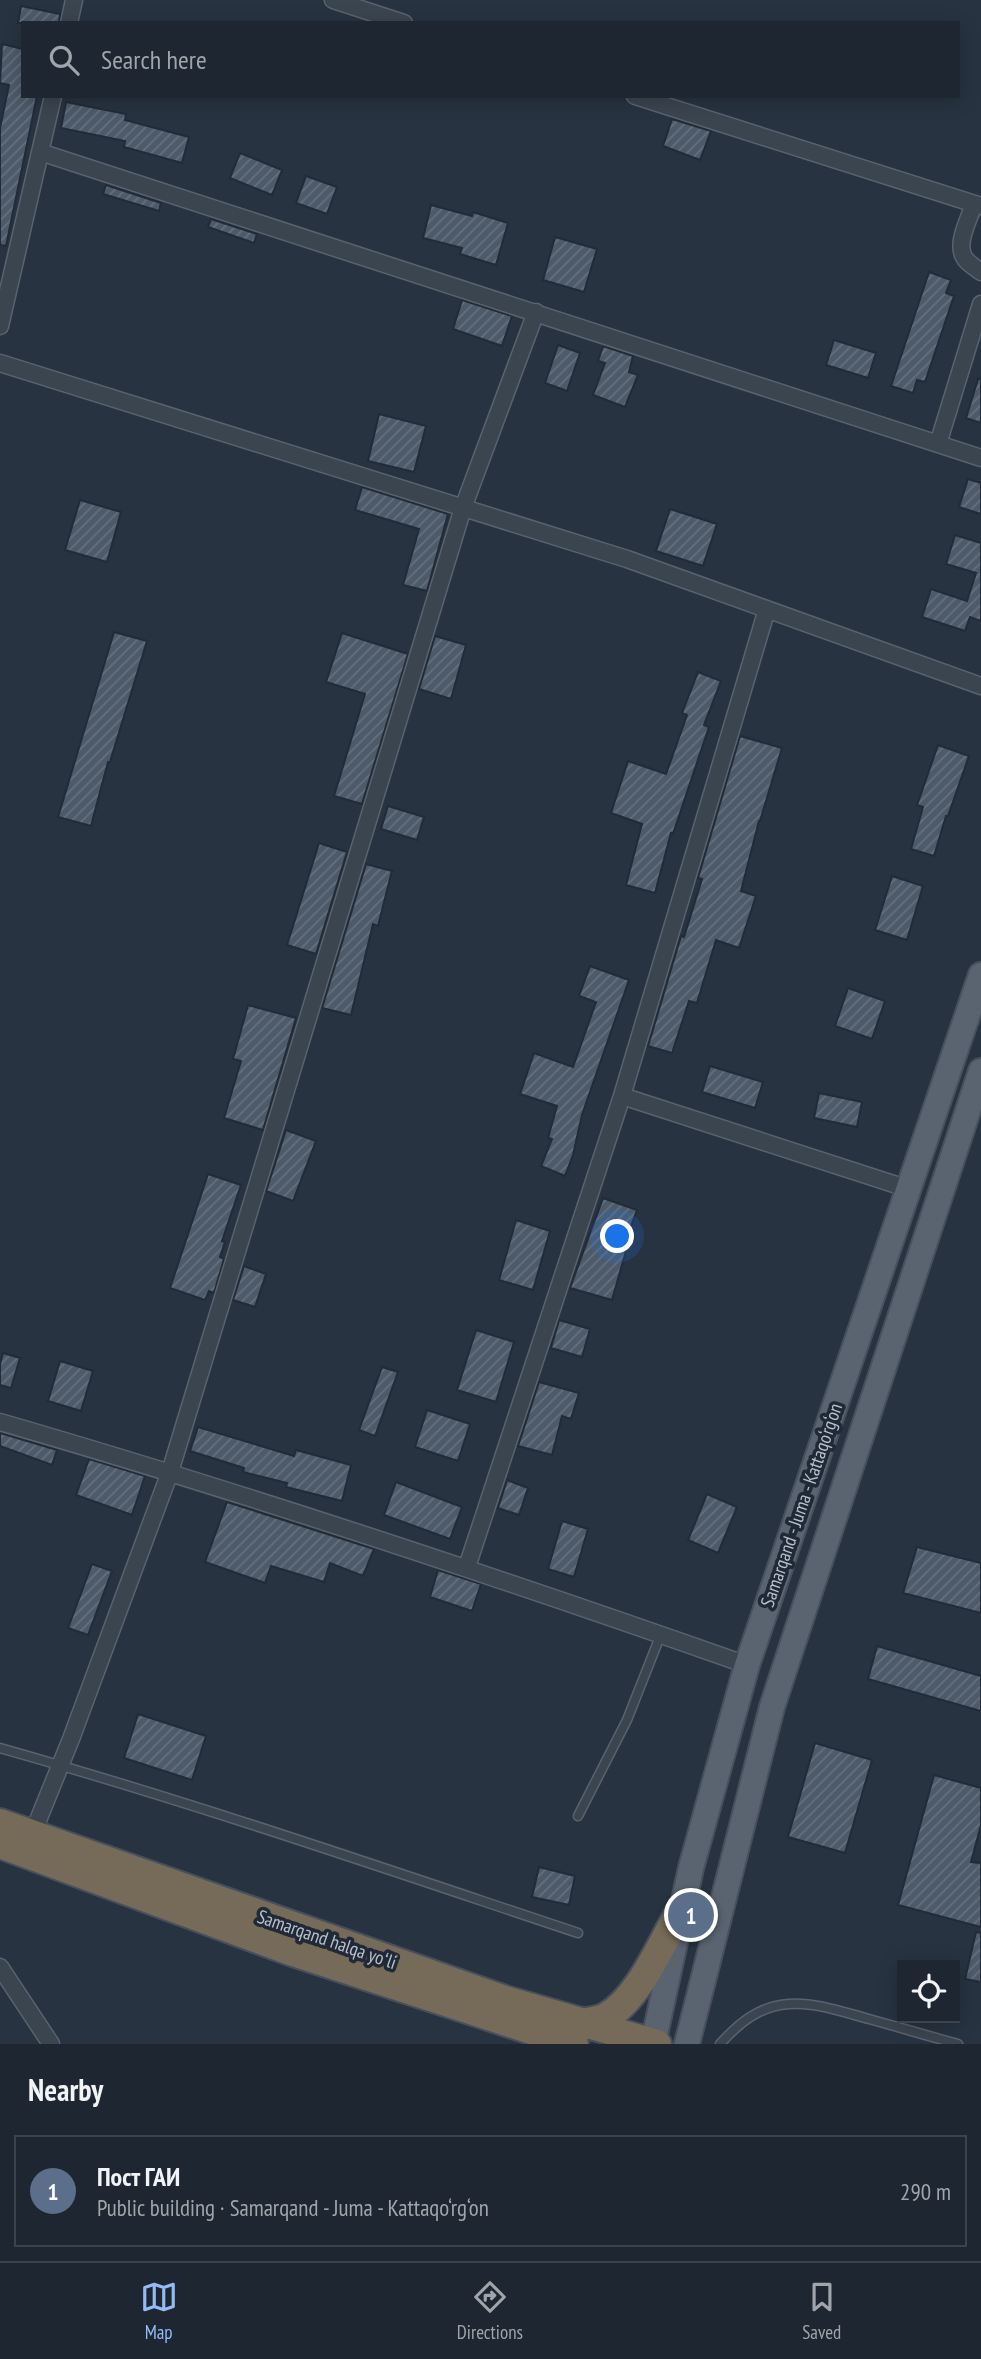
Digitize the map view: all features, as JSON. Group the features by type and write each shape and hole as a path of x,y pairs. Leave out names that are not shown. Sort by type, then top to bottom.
{"highway":[{"name":"Samarqand halqa yoʻli","path":"0,1823 19,1844 293,1952 573,2038 654,2043"},
{"path":"573,2038 626,2000 682,1908"}],"main road":[{"name":"Samarqand - Juma - Kattaqo‘rg‘on","path":"654,2043 691,1868 747,1665 981,975"},
{"name":"Samarqand - Juma - Kattaqo‘rg‘on","path":"687,2044 772,1707 976,1103 981,1071"}],"street":[{"path":"69,21 74,0"},
{"path":"333,0 398,21"},
{"path":"0,326 53,98"},
{"path":"641,98 978,205 962,240 961,250 965,259 981,272"},
{"path":"40,152 981,458"},
{"path":"938,444 981,304"},
{"path":"19,1844 61,1765 170,1472 463,508 536,312"},
{"path":"0,363 627,559 981,686"},
{"path":"467,1567 622,1096 767,609"},
{"path":"622,1096 909,1189"},
{"path":"0,1422 170,1472 467,1567 747,1665"},
{"path":"0,1967 51,2044"}],"lane":[{"path":"578,1816 627,1720 661,1634"},
{"path":"0,1748 61,1765 578,1933"},
{"path":"720,2044 740,2022 761,2011 788,2004 841,2011 958,2044"}],"building":[{"path":"21,6 60,14 59,21 18,23"},
{"path":"2,44 21,49 21,98 37,98 6,246 0,245 0,128 9,85 0,83"},
{"path":"66,102 126,114 125,120 189,137 182,163 124,147 125,141 61,128"},
{"path":"672,119 711,131 700,160 663,146"},
{"path":"240,153 282,170 272,195 230,178"},
{"path":"306,176 337,187 327,214 296,203"},
{"path":"106,185 161,203 159,211 103,194"},
{"path":"431,205 472,216 473,212 508,223 496,265 460,254 462,248 423,238"},
{"path":"211,219 257,234 254,243 208,227"},
{"path":"555,237 597,249 584,292 543,280"},
{"path":"929,272 951,280 946,293 954,296 925,382 917,380 913,393 891,386"},
{"path":"462,300 512,316 502,346 453,329"},
{"path":"834,340 876,353 868,378 826,365"},
{"path":"558,345 580,353 567,391 545,383"},
{"path":"603,346 633,356 629,372 638,375 625,407 593,395 605,363 598,361"},
{"path":"978,379 981,379 981,423 966,418"},
{"path":"379,414 426,426 414,472 368,461"},
{"path":"968,479 981,483 981,514 959,507"},
{"path":"362,487 448,514 427,591 403,585 419,529 355,510"},
{"path":"80,500 121,512 107,562 65,550"},
{"path":"670,509 717,524 703,566 656,551"},
{"path":"955,535 981,543 981,621 970,617 965,631 922,617 931,589 967,601 976,573 946,564"},
{"path":"114,632 147,641 108,762 91,826 58,817"},
{"path":"342,633 408,654 362,804 334,796 365,694 326,682"},
{"path":"435,636 466,645 451,699 419,689"},
{"path":"698,672 721,681 704,725 709,727 673,834 671,833 655,893 626,885 642,824 611,813 628,761 666,774 687,715 682,713"},
{"path":"740,736 782,748 741,891 756,896 739,948 716,940 697,1003 689,1001 672,1053 648,1046 681,936 684,937 702,879 698,878"},
{"path":"938,745 969,756 934,856 911,849 923,807 917,805"},
{"path":"388,806 424,817 417,840 381,829"},
{"path":"319,843 347,852 316,954 287,945"},
{"path":"366,864 392,871 378,926 373,924 351,1015 322,1008"},
{"path":"892,876 923,886 907,940 875,930"},
{"path":"590,966 629,980 582,1115 565,1176 541,1166 552,1139 548,1138 557,1106 520,1094 534,1053 573,1067 596,1002 579,996"},
{"path":"848,988 885,1001 872,1039 835,1026"},
{"path":"248,1005 296,1018 263,1130 224,1118 241,1061 233,1059"},
{"path":"710,1066 763,1082 755,1108 702,1092"},
{"path":"819,1093 862,1102 857,1127 814,1118"},
{"path":"286,1130 316,1141 293,1201 266,1191"},
{"path":"208,1174 241,1185 222,1241 225,1242 220,1257 224,1259 214,1293 209,1291 205,1300 170,1288"},
{"path":"603,1198 637,1210 622,1250 626,1251 612,1300 570,1288"},
{"path":"516,1220 550,1231 533,1290 499,1280"},
{"path":"244,1266 266,1274 255,1307 233,1300"},
{"path":"559,1320 590,1329 582,1357 551,1348"},
{"path":"476,1330 514,1342 496,1402 457,1390"},
{"path":"3,1353 20,1358 11,1388 0,1385"},
{"path":"60,1361 93,1371 81,1411 48,1401"},
{"path":"382,1367 398,1372 375,1436 359,1430"},
{"path":"539,1382 579,1393 571,1419 562,1416 552,1455 518,1446"},
{"path":"427,1410 470,1424 458,1461 415,1447"},
{"path":"198,1427 294,1456 296,1450 351,1465 342,1501 286,1487 287,1483 243,1472 244,1468 190,1451"},
{"path":"0,1433 57,1450 52,1465 0,1446"},
{"path":"89,1459 145,1476 132,1515 76,1495"},
{"path":"507,1480 528,1488 519,1515 498,1508"},
{"path":"396,1482 462,1507 450,1539 384,1515"},
{"path":"707,1494 737,1507 718,1553 688,1540"},
{"path":"227,1502 374,1549 363,1576 330,1563 324,1582 271,1566 265,1583 205,1562"},
{"path":"562,1521 588,1529 574,1577 548,1569"},
{"path":"917,1547 981,1563 981,1613 903,1593"},
{"path":"92,1564 112,1571 88,1635 68,1628"},
{"path":"438,1570 481,1584 472,1611 430,1597"},
{"path":"877,1646 981,1676 981,1711 868,1679"},
{"path":"138,1714 206,1736 192,1780 124,1758"},
{"path":"815,1743 872,1760 845,1853 788,1837"},
{"path":"934,1775 981,1788 981,1825 971,1862 981,1863 981,1927 898,1905"},
{"path":"539,1867 575,1876 569,1905 532,1897"},
{"path":"976,1932 981,1933 981,1982 965,1979"}],"place":[{"name":"Пост ГАИ","path":"691,1915"}]}
